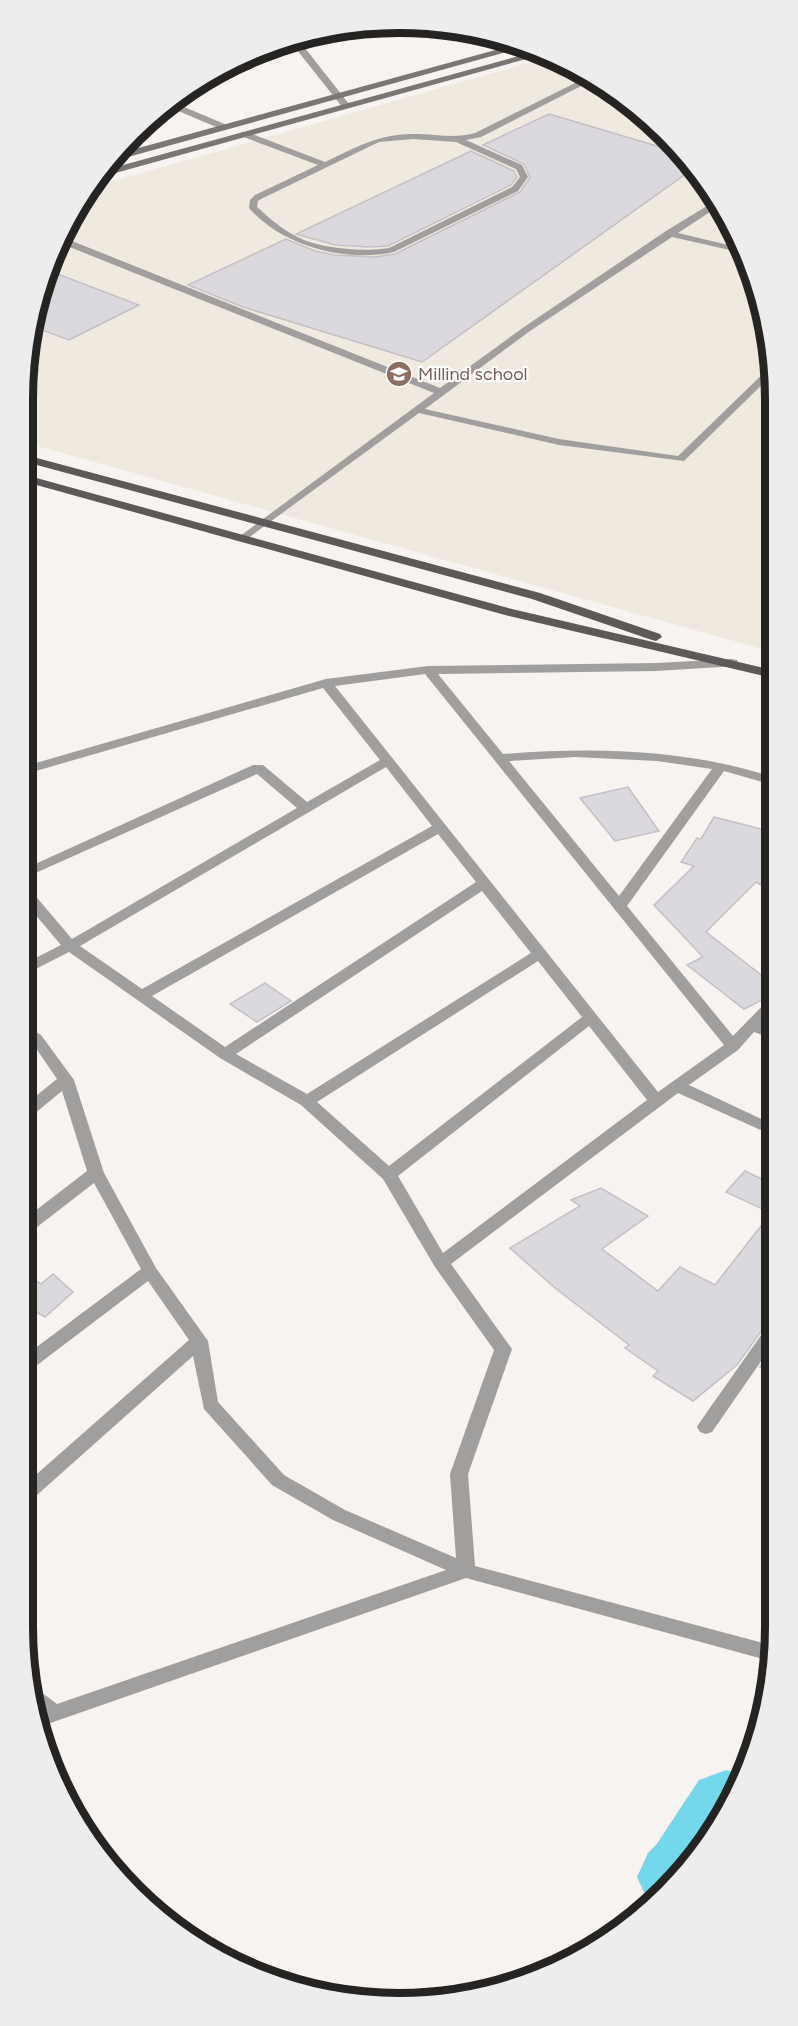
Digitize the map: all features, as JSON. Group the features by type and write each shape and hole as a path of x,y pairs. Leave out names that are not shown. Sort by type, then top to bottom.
{"main road":[{"path":"33,460 536,596 733,663"},
{"path":"33,480 509,612 765,672"}],"street":[{"path":"299,47 346,106"},
{"path":"127,154 508,49"},
{"path":"113,171 526,56"},
{"path":"178,108 224,127"},
{"path":"33,768 326,683 428,670 656,668 733,663"},
{"path":"428,670 733,1046"},
{"path":"326,683 656,1101"},
{"path":"499,758 586,753 671,759 737,769 765,778"},
{"path":"33,964 70,946 387,761"},
{"path":"620,907 721,766"},
{"path":"33,870 258,768 306,808"},
{"path":"141,996 439,828"},
{"path":"225,1054 483,884"},
{"path":"33,902 70,946 225,1054 307,1101 389,1175 441,1263 503,1349 459,1474 466,1571"},
{"path":"307,1101 539,954"},
{"path":"441,1263 733,1046 765,1012"},
{"path":"389,1175 590,1018"},
{"path":"752,1026 765,1031"},
{"path":"33,1037 66,1080 96,1173 150,1271 199,1341 210,1404 278,1480 339,1515 466,1571 764,1651"},
{"path":"33,1106 66,1080"},
{"path":"677,1086 765,1127"},
{"path":"33,1222 96,1173"},
{"path":"33,1359 150,1271"},
{"path":"33,1488 199,1341"},
{"path":"706,1427 765,1342"},
{"path":"47,1717 466,1571"}],"lane":[{"path":"458,140 478,135 583,83"},
{"path":"244,134 326,165"},
{"path":"413,136 458,140 519,167 524,177 522,182 505,194 391,250 379,252 334,250 301,242 270,224 253,208 254,200 258,197 387,138 413,136"},
{"path":"244,538 527,329 710,207"},
{"path":"669,233 732,249"},
{"path":"68,243 441,392"},
{"path":"417,410 559,442 680,459 764,378"}],"shaded area":[{"name":"Millind school","path":"537,60 582,82 622,109 658,140 703,196 727,237 753,304 762,351 765,399 765,650 33,445 36,351 45,304 71,237 103,184"}],"building":[{"path":"549,114 666,149 687,173 422,362 243,307 188,285 286,239 315,251 335,255 375,257 395,254 520,192 530,178 524,164 483,145"},
{"path":"471,151 514,171 517,177 511,185 388,246 335,245 296,234"},
{"path":"55,273 139,305 69,340 40,329"},
{"path":"628,787 659,831 615,841 580,798"},
{"path":"714,817 765,830 765,888 756,882 706,932 765,978 765,998 744,1009 687,965 703,957 654,905 694,866 681,862 697,838 701,839"},
{"path":"265,983 291,1001 257,1022 230,1004"},
{"path":"745,1171 765,1181 765,1210 726,1192"},
{"path":"601,1188 648,1216 602,1249 658,1291 680,1267 715,1285 765,1221 765,1326 737,1365 693,1401 653,1376 658,1371 625,1348 629,1345 555,1288 510,1248 580,1206 571,1200"},
{"path":"53,1274 73,1292 45,1317 33,1310 33,1279 41,1284"},
{"path":"765,1360 765,1369 760,1367"}],"place":[{"name":"Millind school","path":"399,374"}]}
